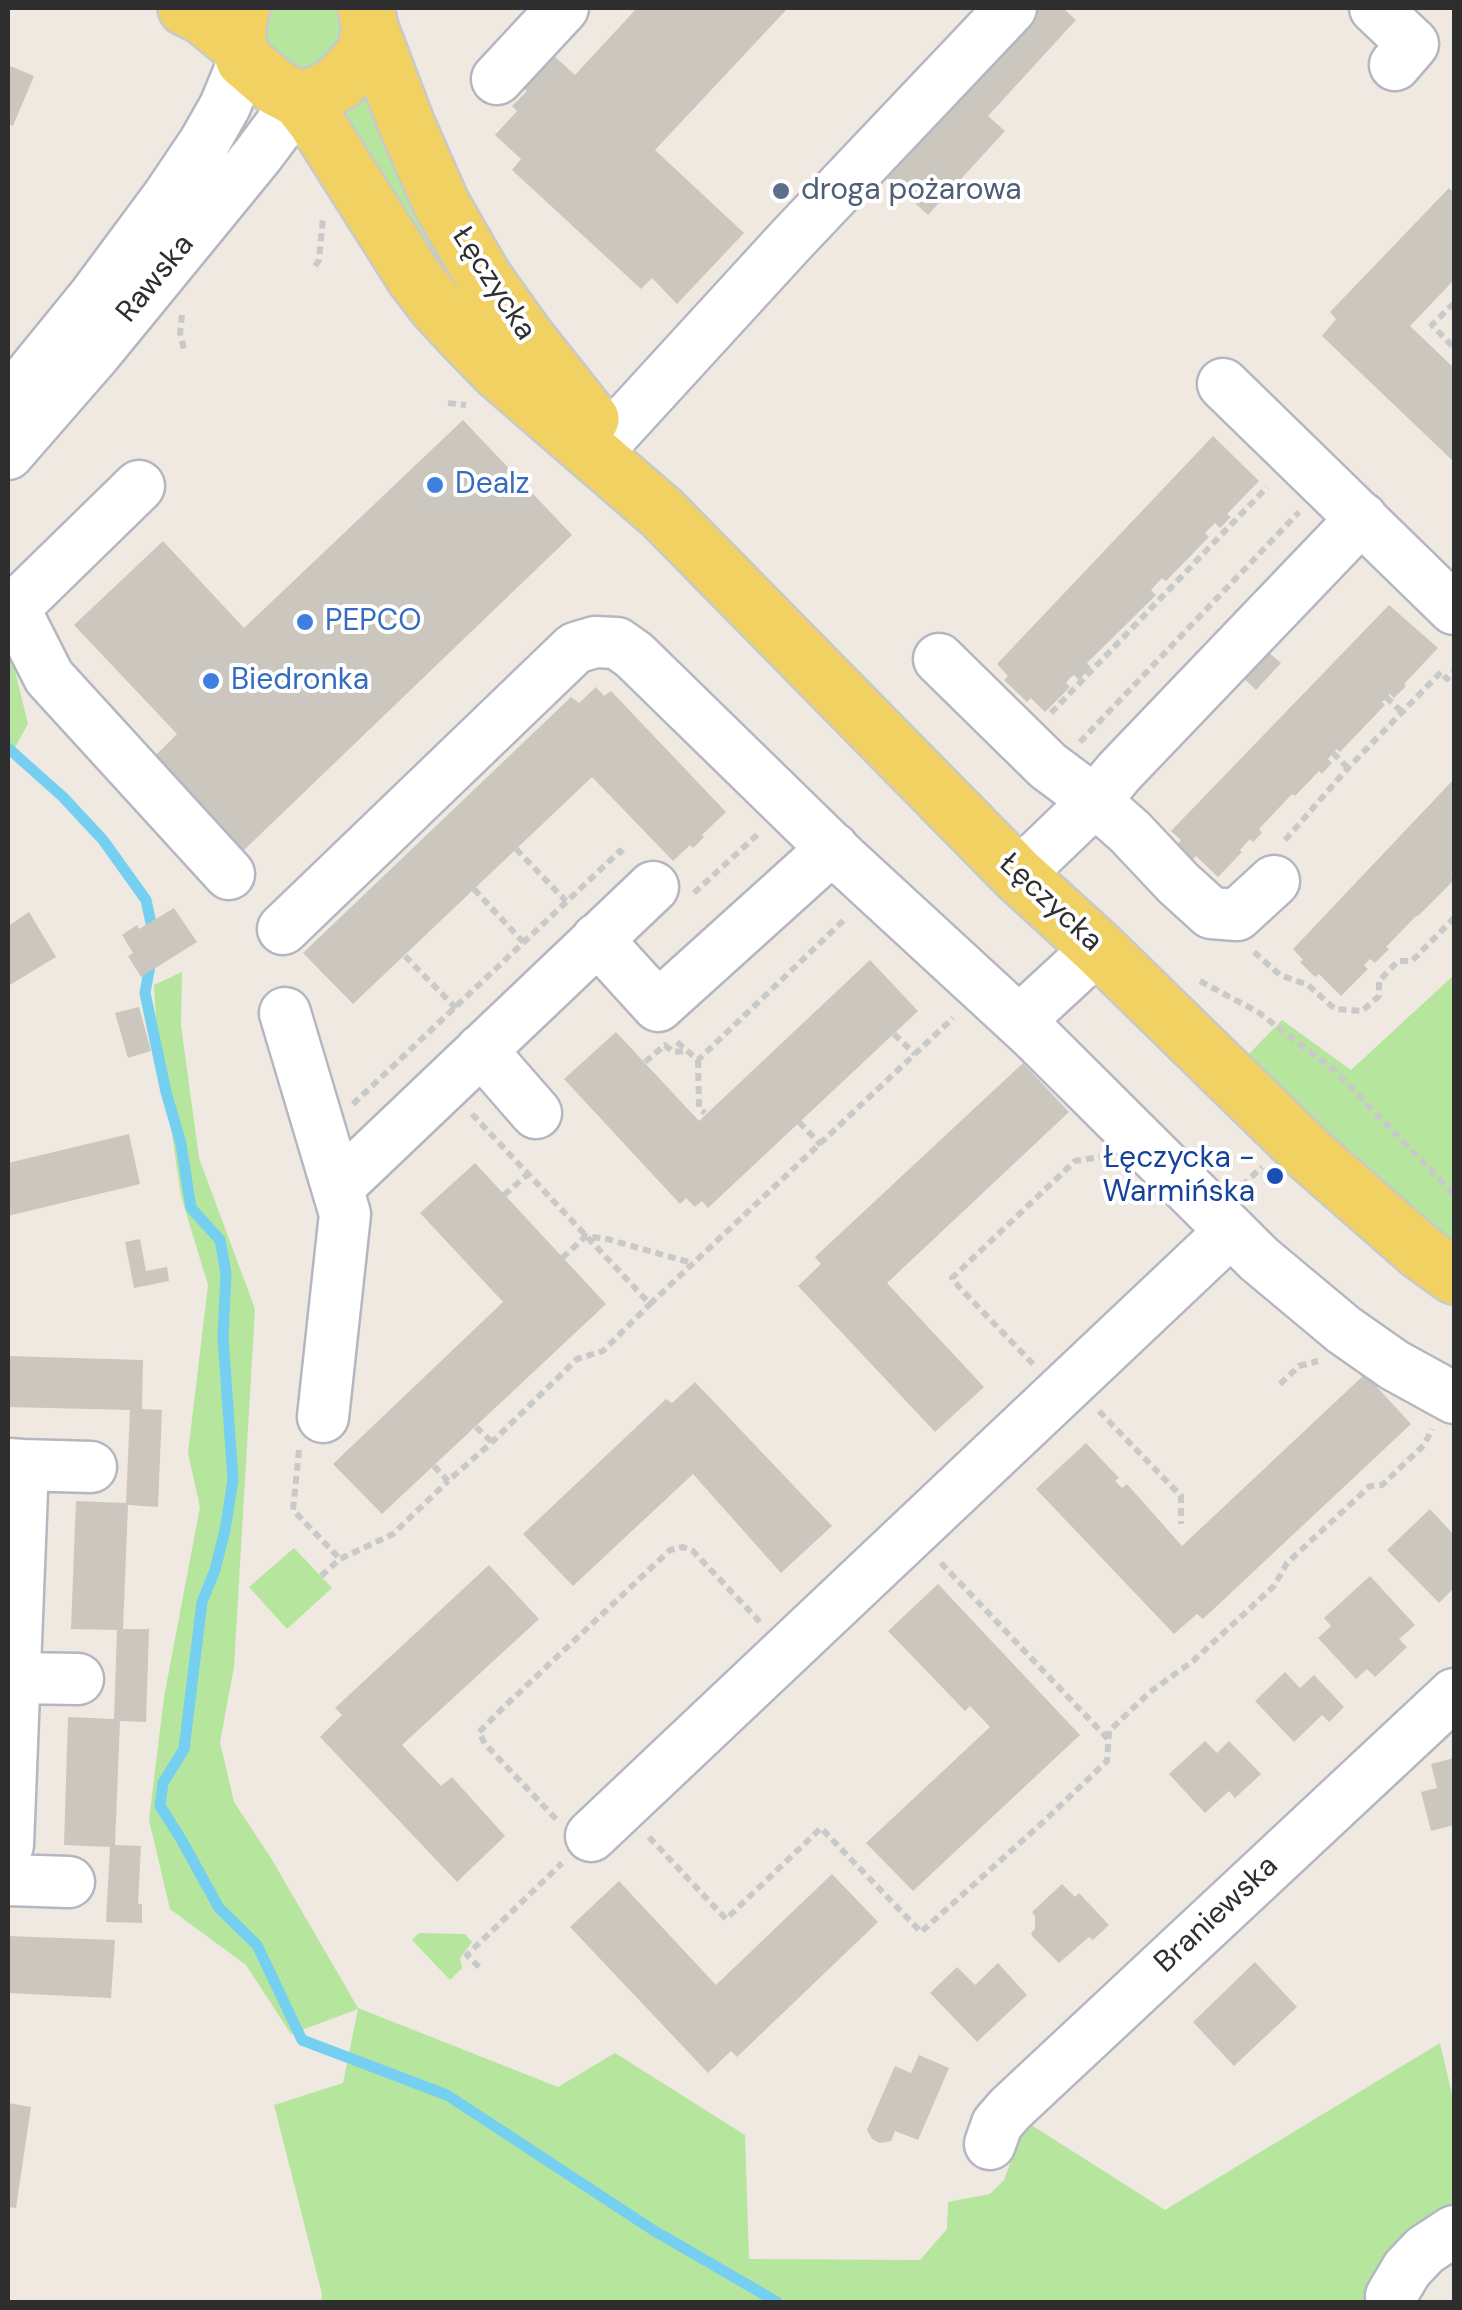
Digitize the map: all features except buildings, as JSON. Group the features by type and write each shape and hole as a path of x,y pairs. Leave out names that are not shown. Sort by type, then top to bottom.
{"main road":[{"path":"186,8 242,38 275,88 299,100 323,92 352,69 365,53 368,18"},
{"name":"Łęczycka","path":"368,18 406,123 442,204 476,263 526,337 662,513"},
{"name":"Łęczycka","path":"299,100 436,307 498,372 662,513 1018,875 1310,1155 1422,1254 1454,1276"}],"street":[{"path":"497,79 564,8"},
{"path":"607,441 1010,8"},
{"path":"1374,8 1413,44 1395,65"},
{"name":"Rawska","path":"8,402 95,294 204,143 225,106 242,38"},
{"name":"Rawska","path":"8,454 96,353 299,100"},
{"path":"1223,384 1454,609"},
{"path":"139,486 10,606 49,677 229,874"},
{"path":"1018,875 1096,801 1118,772 1362,518"},
{"path":"283,928 576,648 595,642 616,644 634,655 1019,1021 1230,1232 1296,1292 1450,1409"},
{"path":"939,659 1048,766 1096,801 1211,913 1236,915 1276,865"},
{"path":"597,939 658,1006 833,848"},
{"path":"338,1188 653,888"},
{"path":"1019,1021 1098,948"},
{"path":"285,1013 345,1214 311,1430"},
{"path":"481,1050 536,1113"},
{"path":"573,1837 1230,1232"},
{"path":"8,1845 16,1678 15,1464 92,1467"},
{"path":"16,1678 78,1679"},
{"name":"Braniewska","path":"990,2144 1010,2109 1454,1694"},
{"path":"8,1880 69,1882"},
{"path":"1391,2296 1407,2269 1425,2250 1454,2231"}],"path":[{"path":"315,266 319,260 324,206"},
{"path":"1454,303 1432,325 1454,348"},
{"path":"1045,719 1270,484"},
{"path":"1068,754 1302,509"},
{"path":"1211,528 1220,537"},
{"path":"1156,584 1166,593"},
{"path":"1276,865 1348,768 1441,672 1447,679 1454,671"},
{"path":"1070,678 1078,685"},
{"path":"1386,697 1402,712"},
{"path":"1333,753 1348,768"},
{"path":"516,848 566,901"},
{"path":"474,889 523,942"},
{"path":"1251,949 1280,974 1308,984 1335,1009 1362,1012 1380,996 1379,981 1398,960 1412,961 1454,918"},
{"path":"315,1118 349,1108 456,1008 405,956"},
{"path":"1186,975 1258,1012 1334,1070 1454,1194"},
{"path":"321,1576 340,1560 394,1534 577,1359 603,1351 964,1007"},
{"path":"894,1034 915,1054"},
{"path":"645,1062 665,1045 673,1052 686,1051"},
{"path":"698,1060 699,1108 705,1114"},
{"path":"468,1110 650,1304"},
{"path":"799,1122 820,1145"},
{"path":"1045,1377 952,1278 1075,1162 1098,1159 1118,1140 1124,1126"},
{"path":"504,1195 528,1174"},
{"path":"586,1236 694,1264"},
{"path":"562,1258 586,1236"},
{"path":"646,1834 726,1919 820,1827 921,1932 1106,1761 1109,1731 1274,1586 1286,1563 1370,1486 1382,1486 1424,1445 1450,1409"},
{"path":"1098,1410 1181,1496 1181,1524"},
{"path":"476,1427 492,1442"},
{"path":"311,1430 293,1510 340,1560"},
{"path":"434,1466 448,1480"},
{"path":"479,1968 468,1955 573,1837 485,1744 479,1732 670,1550 693,1550 771,1634"},
{"path":"933,1557 1108,1740"}],"green space":[{"path":"270,8 339,8 345,33 337,52 308,70 290,67 269,48 265,38 264,19"},
{"path":"363,81 488,345 322,107"},
{"path":"8,655 12,658 28,724 13,751 8,746"},
{"path":"182,972 181,1025 199,1158 255,1309 234,1667 220,1742 234,1802 358,2008 558,2087 615,2053 745,2135 749,2259 920,2260 947,2229 948,2202 990,2194 1004,2180 1025,2121 1165,2210 1440,2043 1454,2103 1454,2215 1372,2302 321,2302 274,2105 343,2083 358,2009 291,2034 246,1965 170,1909 149,1820 164,1697 200,1507 188,1453 208,1285 181,1196 158,1056 154,985"},
{"path":"1454,975 1454,1253 1241,1062 1282,1020 1351,1070"},
{"path":"294,1548 332,1588 287,1629 249,1587"},
{"path":"419,1933 465,1934 472,1942 460,1958 462,1968 450,1980 412,1940"}],"waterway":[{"path":"8,748 63,797 103,840 146,900 154,937"},
{"path":"151,960 145,993 181,1144 191,1208 220,1240 226,1273 223,1337 233,1480 215,1570 202,1602 184,1749 163,1783 160,1806 219,1908 257,1945 302,2040 447,2095 653,2230 777,2302"}],"place":[{"name":"droga pożarowa","path":"781,191"},
{"name":"Dealz","path":"435,485"},
{"name":"PEPCO","path":"305,622"},
{"name":"Biedronka","path":"211,681"},
{"name":"Łęczycka - Warmińska","path":"1275,1176"}]}
